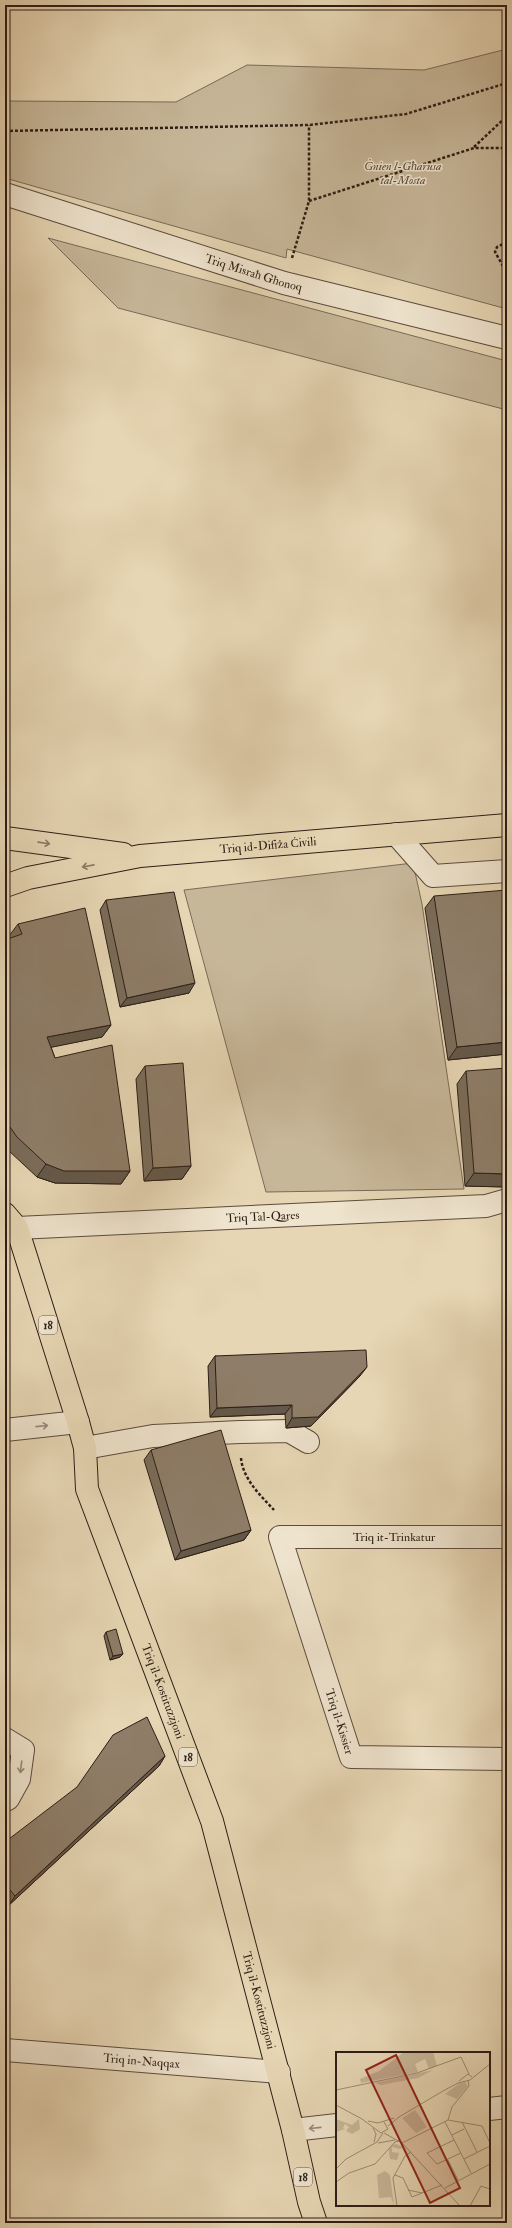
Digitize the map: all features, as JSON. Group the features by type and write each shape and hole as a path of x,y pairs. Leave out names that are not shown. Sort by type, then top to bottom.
{"main road":[{"name":"Triq id-Difiża Ċivili","path":"5,886 28,878 140,856 507,825"},
{"name":"Triq id-Difiża Ċivili","path":"5,838 140,856"},
{"name":"Triq il-Kostituzzjoni","path":"11,1221 78,1422 85,1448 87,1489 212,1821 279,2072 294,2130 309,2202 316,2223"}],"street":[{"name":"Triq Misraħ Għonoq","path":"5,194 284,283 507,338"},
{"path":"396,834 433,876 507,871"},
{"name":"Triq Tal-Qares","path":"11,1221 486,1206 507,1200"},
{"path":"5,1430 78,1422"},
{"path":"85,1448 153,1436 240,1432 289,1431 308,1442"},
{"name":"Triq it-Trinkatur","path":"280,1537 507,1537"},
{"name":"Triq il-Kissier","path":"280,1537 351,1757 507,1759"},
{"path":"5,1739 23,1750 19,1779 8,1799 5,1800"},
{"name":"Triq in-Naqqax","path":"5,2050 279,2072"},
{"path":"490,2109 507,2107"},
{"path":"294,2130 336,2125"}],"path":[{"path":"5,131 309,125 406,114 507,83"},
{"path":"474,148 507,116"},
{"path":"284,283 309,201 309,125"},
{"path":"309,201 474,148 507,148"},
{"path":"507,242 497,246 496,252 507,273"},
{"path":"240,1432 242,1470 260,1496 302,1537"}],"green space":[{"name":"Ġnien l-Għarusa tal-Mosta","path":"507,49 507,309 287,249 286,258 5,178 5,101 176,102 247,65 424,70"},
{"path":"48,238 507,361 507,410 118,308"},
{"path":"413,863 422,904 464,1189 266,1192 184,890"}],"building":[{"path":"507,890 507,1042 457,1047 434,896"},
{"path":"174,892 195,983 127,998 106,900"},
{"path":"85,908 111,1025 47,1037 55,1058 112,1045 130,1171 64,1171 46,1164 17,1137 5,1120 5,940 22,934 18,924"},
{"path":"183,1063 191,1166 153,1168 145,1066"},
{"path":"507,1068 507,1174 474,1173 466,1071"},
{"path":"366,1350 367,1367 318,1417 292,1418 292,1405 217,1408 215,1356"},
{"path":"221,1430 251,1530 181,1551 151,1450"},
{"path":"116,1629 123,1654 113,1656 106,1632"},
{"path":"147,1717 165,1756 15,1896 5,1884 5,1842 77,1787 113,1735"}]}
